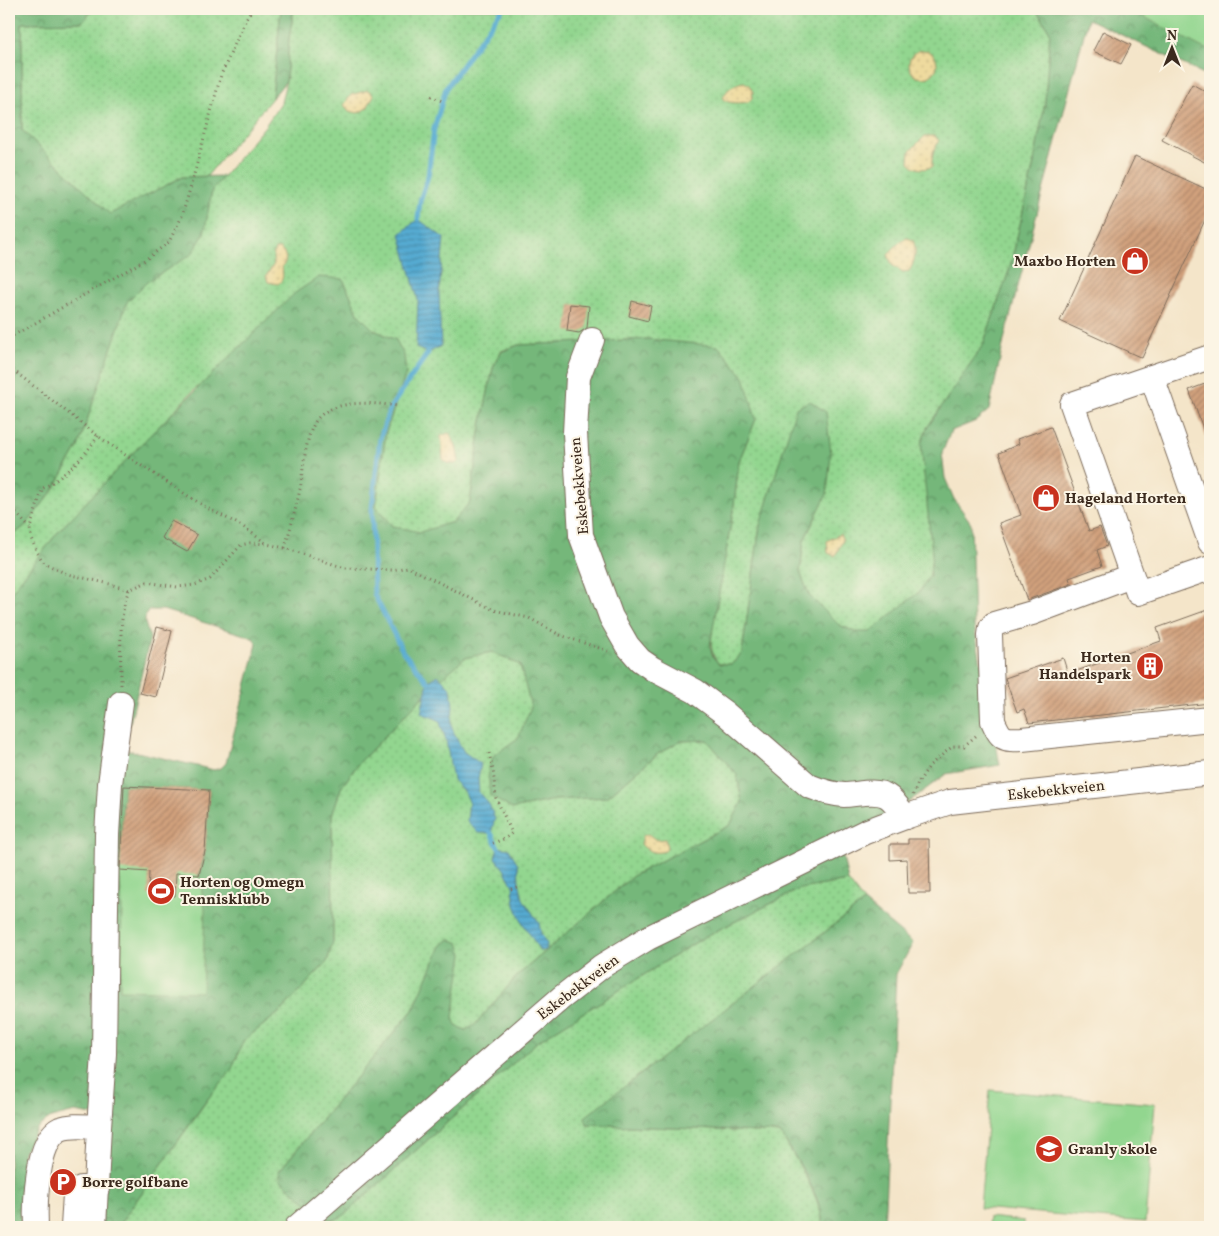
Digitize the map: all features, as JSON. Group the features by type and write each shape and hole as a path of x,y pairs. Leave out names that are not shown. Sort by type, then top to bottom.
{"street":[{"name":"Eskebekkveien","path":"592,340 578,377 575,433 581,535 611,617 627,645 640,660 695,691 726,714 809,786 824,793 845,795 885,794 905,817"},
{"path":"1210,357 1072,404 1138,593 1210,568"},
{"path":"1152,377 1210,542"},
{"path":"1131,576 1032,613 994,624 990,635 993,721 1000,736 1006,739 1210,719"},
{"path":"94,1227 104,1054 107,835 110,784 122,703"},
{"name":"Eskebekkveien","path":"297,1227 561,998 598,969 648,938 865,832 950,802 1210,773"},
{"path":"36,1227 36,1194 42,1154 48,1143 58,1130 74,1126 99,1127"},
{"path":"74,1227 75,1194 81,1188 97,1188"}],"path":[{"path":"9,338 113,279 169,242 182,216 221,75 252,9"},
{"path":"431,96 444,102"},
{"path":"9,367 98,436 207,508 242,526 267,544"},
{"path":"285,548 300,490 314,422 322,414 351,404 398,406"},
{"path":"98,436 91,447 74,464 53,483 43,488 30,528 31,538 44,563 67,574 129,590"},
{"path":"9,506 30,528"},
{"path":"122,703 121,654 124,600 129,590 147,582 177,587 195,585 210,579 241,545 250,543 285,548 345,568 392,570 408,567 494,610 529,618 560,635 609,652"},
{"path":"905,817 918,782 930,765 953,746 964,746 993,721"},
{"path":"489,753 496,798 512,833 492,844"},
{"path":"511,889 519,886"}],"green space":[{"path":"9,9 94,9 82,22 22,23 22,130 110,214 182,177 224,176 212,190 204,234 192,254 147,282 127,302 78,447 54,489 26,525 9,539"},
{"path":"94,9 281,9 272,98 207,176 182,177 110,215 22,130 22,23 82,22"},
{"path":"281,9 294,9 289,38 286,81 272,98"},
{"path":"294,9 1036,9 1050,32 1045,102 1033,168 1010,268 983,345 927,428 932,554 930,575 920,591 873,634 855,632 839,625 809,595 800,572 804,540 816,517 760,525 742,653 732,664 719,664 712,651 713,626 734,505 739,461 756,419 648,339 518,345 501,351 493,368 481,426 470,502 453,522 420,533 392,526 376,507 386,432 406,373 396,340 374,330 359,315 343,279 195,389 58,532 9,595 9,539 26,525 54,489 78,447 121,318 127,292 209,205 212,190 265,126 281,103 286,81 289,38"},
{"path":"1036,9 1129,9 1210,50 1210,77 1088,19 1005,336 989,410 976,421 951,431 942,453 945,478 954,499 971,523 974,625 1000,765 946,774 842,852 848,881 800,889 706,936 538,1041 343,1216 332,1221 320,1215 281,1180 279,1171 413,1010 441,946 449,939 459,943 463,954 453,1017 456,1026 466,1030 475,1025 517,976 634,875 730,825 742,802 737,775 707,740 680,741 659,753 607,797 554,800 512,809 490,796 488,769 494,755 518,738 531,707 520,665 492,652 465,658 435,684 358,764 341,788 332,815 333,942 327,962 280,1012 243,1041 231,1071 206,1101 122,1221 122,1227 101,1227 111,1118 75,1112 51,1118 38,1127 22,1155 20,1210 22,1227 9,1227 9,595 58,532 149,436 295,293 319,277 343,279 359,315 374,330 396,340 404,355 406,373 386,432 376,507 392,526 420,532 453,522 470,502 481,426 493,368 501,352 518,345 648,339 718,346 744,377 756,419 739,461 734,505 710,646 713,657 719,664 732,664 742,653 760,525 796,408 810,401 826,412 831,453 827,494 804,540 800,572 809,595 839,625 855,632 870,632 920,591 930,575 932,554 921,444 927,428 983,345 1010,268 1033,168 1045,102 1050,32","holes":["149,610 163,610 248,636 254,639 257,644 226,763 221,768 214,770 124,749 150,638 145,620","205,851 199,875 122,907 119,870"]},
{"path":"1129,9 1210,9 1210,50 1201,47"},
{"name":"Borre golfbane","path":"492,652 516,660 520,665 533,709 512,809 554,800 607,797 659,753 680,741 707,740 737,775 742,802 730,825 634,875 517,976 463,1039 417,1000 413,1010 279,1171 332,1221 343,1216 538,1041 706,936 800,889 848,881 864,902 767,977 587,1124 780,1133 800,1166 819,1206 822,1227 122,1227 122,1221 236,1059 243,1041 280,1012 327,962 333,942 332,815 341,788 358,764 435,684 453,660"},
{"name":"Horten og Omegn Tennisklubb","path":"124,786 209,790 205,851 199,875 205,909 202,992 120,990 122,907 119,870"},
{"path":"864,902 913,943 896,974 884,1227 822,1227 819,1206 808,1179 780,1133 587,1124 585,1117"},
{"path":"990,1090 1155,1104 1145,1222 980,1208"},
{"path":"989,1217 1024,1221 1024,1227 988,1227"}],"sand":[{"path":"923,50 933,54 937,64 933,74 923,78 913,74 909,64 913,54"},
{"path":"744,82 749,85 753,92 752,98 748,102 738,103 723,99 731,88"},
{"path":"368,90 374,95 367,108 358,113 349,111 344,105 351,95"},
{"path":"925,136 935,136 939,141 933,154 932,167 919,169 909,162 910,151"},
{"path":"907,238 913,240 915,256 909,271 903,272 892,265 888,254 901,241"},
{"path":"275,249 280,249 286,257 282,267 282,279 278,284 268,282 266,276 274,264"},
{"path":"449,433 455,443 459,461 455,464 447,463 443,459 441,436"},
{"path":"840,534 843,540 835,556 828,553 827,541"},
{"path":"648,834 656,840 665,839 667,848 665,851 652,852 641,844 643,836"}],"water":[{"path":"418,219 444,238 439,293 441,346 428,353 416,348 418,300 400,234"},
{"path":"438,675 451,688 453,707 451,724 455,736 464,752 481,764 478,778 479,793 489,804 495,819 491,833 478,833 467,821 469,801 465,793 453,780 446,740 439,720 421,713 428,682"},
{"path":"498,847 509,849 518,864 523,899 539,923 541,934 547,944 546,950 540,951 521,920 515,905 513,886 504,869 495,858"}],"building":[{"path":"1103,31 1131,45 1121,64 1093,51"},
{"path":"1192,84 1210,94 1210,165 1162,140"},
{"path":"1135,156 1210,191 1210,209 1142,358 1060,321"},
{"path":"632,301 651,306 648,321 629,316"},
{"path":"570,304 589,306 587,328 579,333 567,331"},
{"path":"1210,382 1210,444 1209,445 1189,390"},
{"name":"Hageland Horten","path":"1051,427 1089,531 1100,527 1107,546 1097,550 1102,566 1069,578 1071,584 1027,600 999,523 1021,515 999,453 1019,444 1017,439"},
{"path":"171,521 197,535 187,552 162,538"},
{"name":"Horten Handelspark","path":"1210,609 1210,703 1029,723 1024,709 1017,712 1005,678 1063,658 1068,674 1161,641 1157,628"},
{"path":"157,627 172,631 156,697 140,693"},
{"path":"124,786 209,790 205,851 199,875 176,873 175,896 148,895 149,872 120,870"},
{"path":"908,839 929,839 930,893 908,893 907,859 890,860 890,844 908,844"}],"waterway":[{"path":"418,219 420,201 428,176 434,129 446,88 502,9"},
{"path":"428,353 390,408 380,438 372,508 374,594 403,652 428,682"},
{"path":"491,833 498,847"}],"place":[{"name":"Maxbo Horten","path":"1135,261"},
{"name":"Hageland Horten","path":"1046,498"},
{"name":"Horten Handelspark","path":"1150,666"},
{"name":"Horten og Omegn Tennisklubb","path":"161,891"},
{"name":"Granly skole","path":"1049,1149"},
{"name":"Borre golfbane","path":"63,1182"}]}
